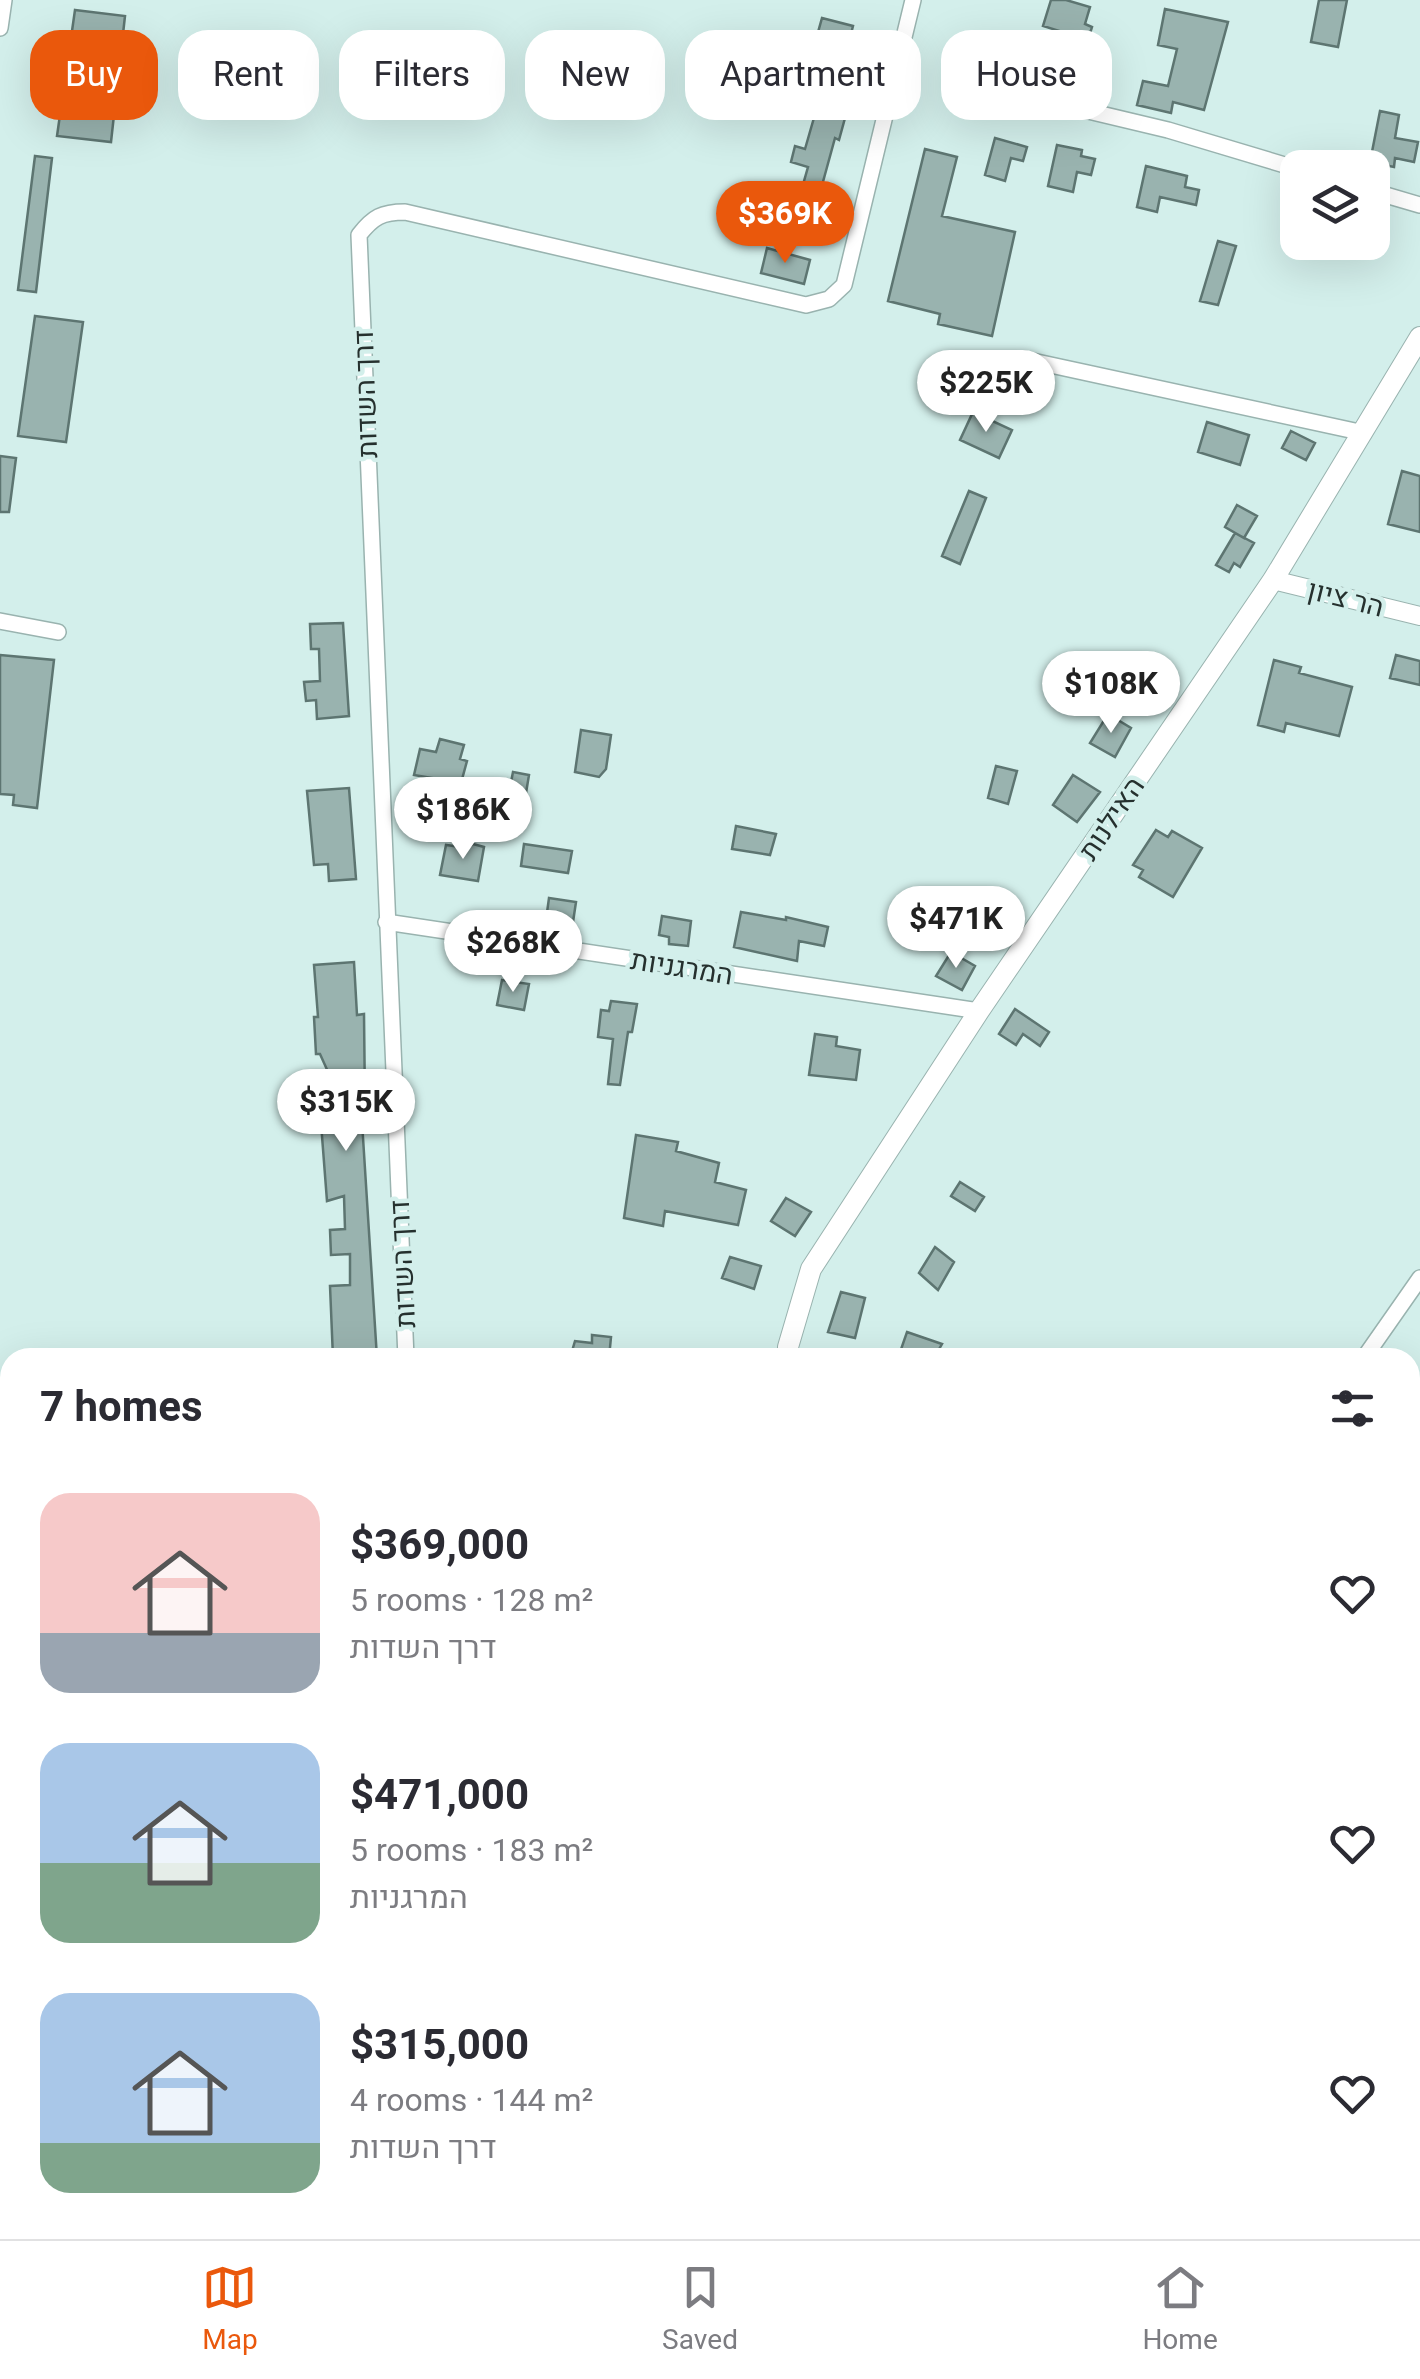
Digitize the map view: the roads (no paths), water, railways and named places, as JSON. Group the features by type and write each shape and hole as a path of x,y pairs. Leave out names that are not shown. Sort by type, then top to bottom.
{"main road":[{"name":"האילנות","path":"788,1348 812,1270 979,1012 1273,580 1420,337"}],"street":[{"path":"0,28 4,0"},
{"name":"דרך השדות","path":"406,1348 359,234 384,212 405,212 806,305 829,299 844,285 912,0"},
{"path":"1112,117 1280,164"},
{"path":"1390,196 1420,205"},
{"path":"1023,359 1364,433"},
{"name":"הר ציון","path":"1273,580 1420,616"},
{"path":"0,621 58,632"},
{"name":"המרגניות","path":"386,922 979,1012"},
{"path":"1371,1348 1420,1278"}]}
